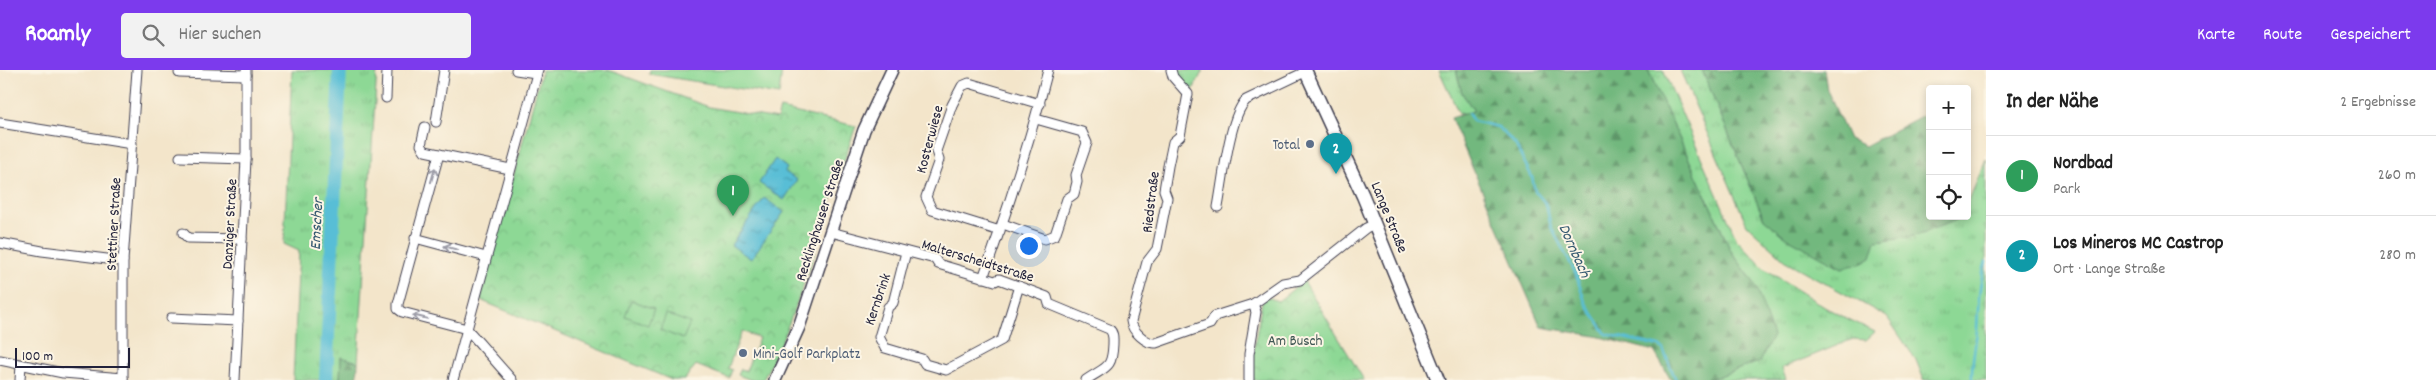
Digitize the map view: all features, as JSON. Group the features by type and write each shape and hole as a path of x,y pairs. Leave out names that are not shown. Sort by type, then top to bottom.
{"main road":[{"name":"Lange Straße","path":"1305,71 1346,157 1375,224 1438,380"}],"street":[{"name":"Stettiner Straße","path":"123,379 124,261 137,70"},
{"path":"386,98 387,70"},
{"path":"436,122 444,70"},
{"path":"453,380 537,72 516,70"},
{"name":"Recklinghauser Straße","path":"775,380 799,327 864,130 892,70"},
{"path":"983,278 1036,119 1048,70"},
{"name":"Riedstraße","path":"1171,70 1173,77 1188,94 1180,136 1173,142 1168,166 1164,190 1167,198 1158,249 1146,262 1131,325 1147,342 1156,343 1210,324 1215,316 1253,304 1283,283 1300,280 1366,228 1375,224"},
{"path":"1218,208 1231,138 1241,106 1246,100 1305,71"},
{"path":"179,73 246,72"},
{"name":"Danziger Straße","path":"235,380 246,159 246,72"},
{"name":"Kosterwiese","path":"1001,228 932,210 926,197 939,160 936,151 952,105 962,86 968,83 1040,104"},
{"path":"1001,228 1045,239 1055,235 1067,199 1074,194 1077,182 1076,175 1087,142 1082,132 1036,119"},
{"path":"0,123 132,144"},
{"path":"425,127 421,144 425,151 510,169"},
{"path":"439,154 415,238 398,309 402,312 468,329 512,380"},
{"path":"180,157 246,159"},
{"name":"Malterscheidtstraße","path":"831,232 934,259 938,264 983,278 994,281 999,279 1048,297 1049,304 1109,329 1113,335 1111,363 1086,380"},
{"path":"183,233 188,238 242,239"},
{"path":"415,238 486,257"},
{"path":"0,242 42,251 124,261"},
{"name":"Kernbrink","path":"906,252 893,303 888,307 879,337 885,348 922,359 925,364 946,370 1002,340 1019,286"},
{"path":"1249,380 1249,354 1256,312 1253,304"},
{"path":"171,318 238,322"},
{"path":"0,360 63,373 123,379"},
{"path":"20,380 21,365"}],"green space":[{"path":"292,70 377,70 358,362 341,357 340,380 293,380 299,251 284,244"},
{"path":"542,70 608,70 709,107 777,119 780,109 856,126 803,286 778,349 763,380 751,380 738,375 741,369 746,371 759,338 742,331 728,368 732,370 729,378 696,365 684,380 672,380 480,300"},
{"path":"650,70 782,70 779,95 649,74"},
{"path":"1176,70 1203,70 1193,90 1190,90 1176,76"},
{"path":"1439,70 1456,70 1462,93 1474,111 1459,114"},
{"path":"1456,70 1648,70 1731,251 1755,284 1773,336 1759,362 1708,380 1671,380 1654,351 1596,336 1541,327 1451,118 1474,111 1462,93"},
{"path":"1648,70 1663,70 1737,240 1765,269 1826,308 1875,332 1866,340 1853,339 1782,368 1786,380 1708,380 1758,362 1755,284 1731,251"},
{"path":"1680,70 1702,70 1764,219 1875,241 1914,236 1952,220 1971,220 1971,195 1986,159 1986,380 1924,380 1916,360 1887,317 1787,262 1747,225"},
{"path":"1702,70 1824,70 1827,90 1849,139 1865,146 1926,114 1926,220 1957,220 1914,236 1876,241 1871,257 1859,264 1842,268 1787,238 1764,219"},
{"name":"Am Busch","path":"1304,281 1364,380 1252,380 1253,353 1262,302 1267,297 1278,301"},
{"path":"631,300 654,309 648,325 625,316"},
{"path":"666,314 690,323 683,339 660,330"},
{"path":"341,357 358,362 357,380 340,380"}],"water":[{"path":"775,159 787,168 785,172 797,180 784,200 759,183"},
{"path":"764,198 784,212 751,259 731,245"}],"waterway":[{"name":"Emscher","path":"326,380 340,70"},
{"name":"Dornbach","path":"1468,113 1473,121 1498,127 1515,144 1532,177 1535,191 1546,204 1551,227 1575,272 1585,302 1606,334 1659,346 1663,349 1676,380"},
{"path":"1972,380 1979,295 1986,262"}],"place":[{"name":"Total","path":"1310,144"},
{"name":"Los Mineros MC Castrop","path":"1336,174"},
{"name":"Nordbad","path":"733,216"},
{"name":"Mini-Golf Parkplatz","path":"743,353"}]}
